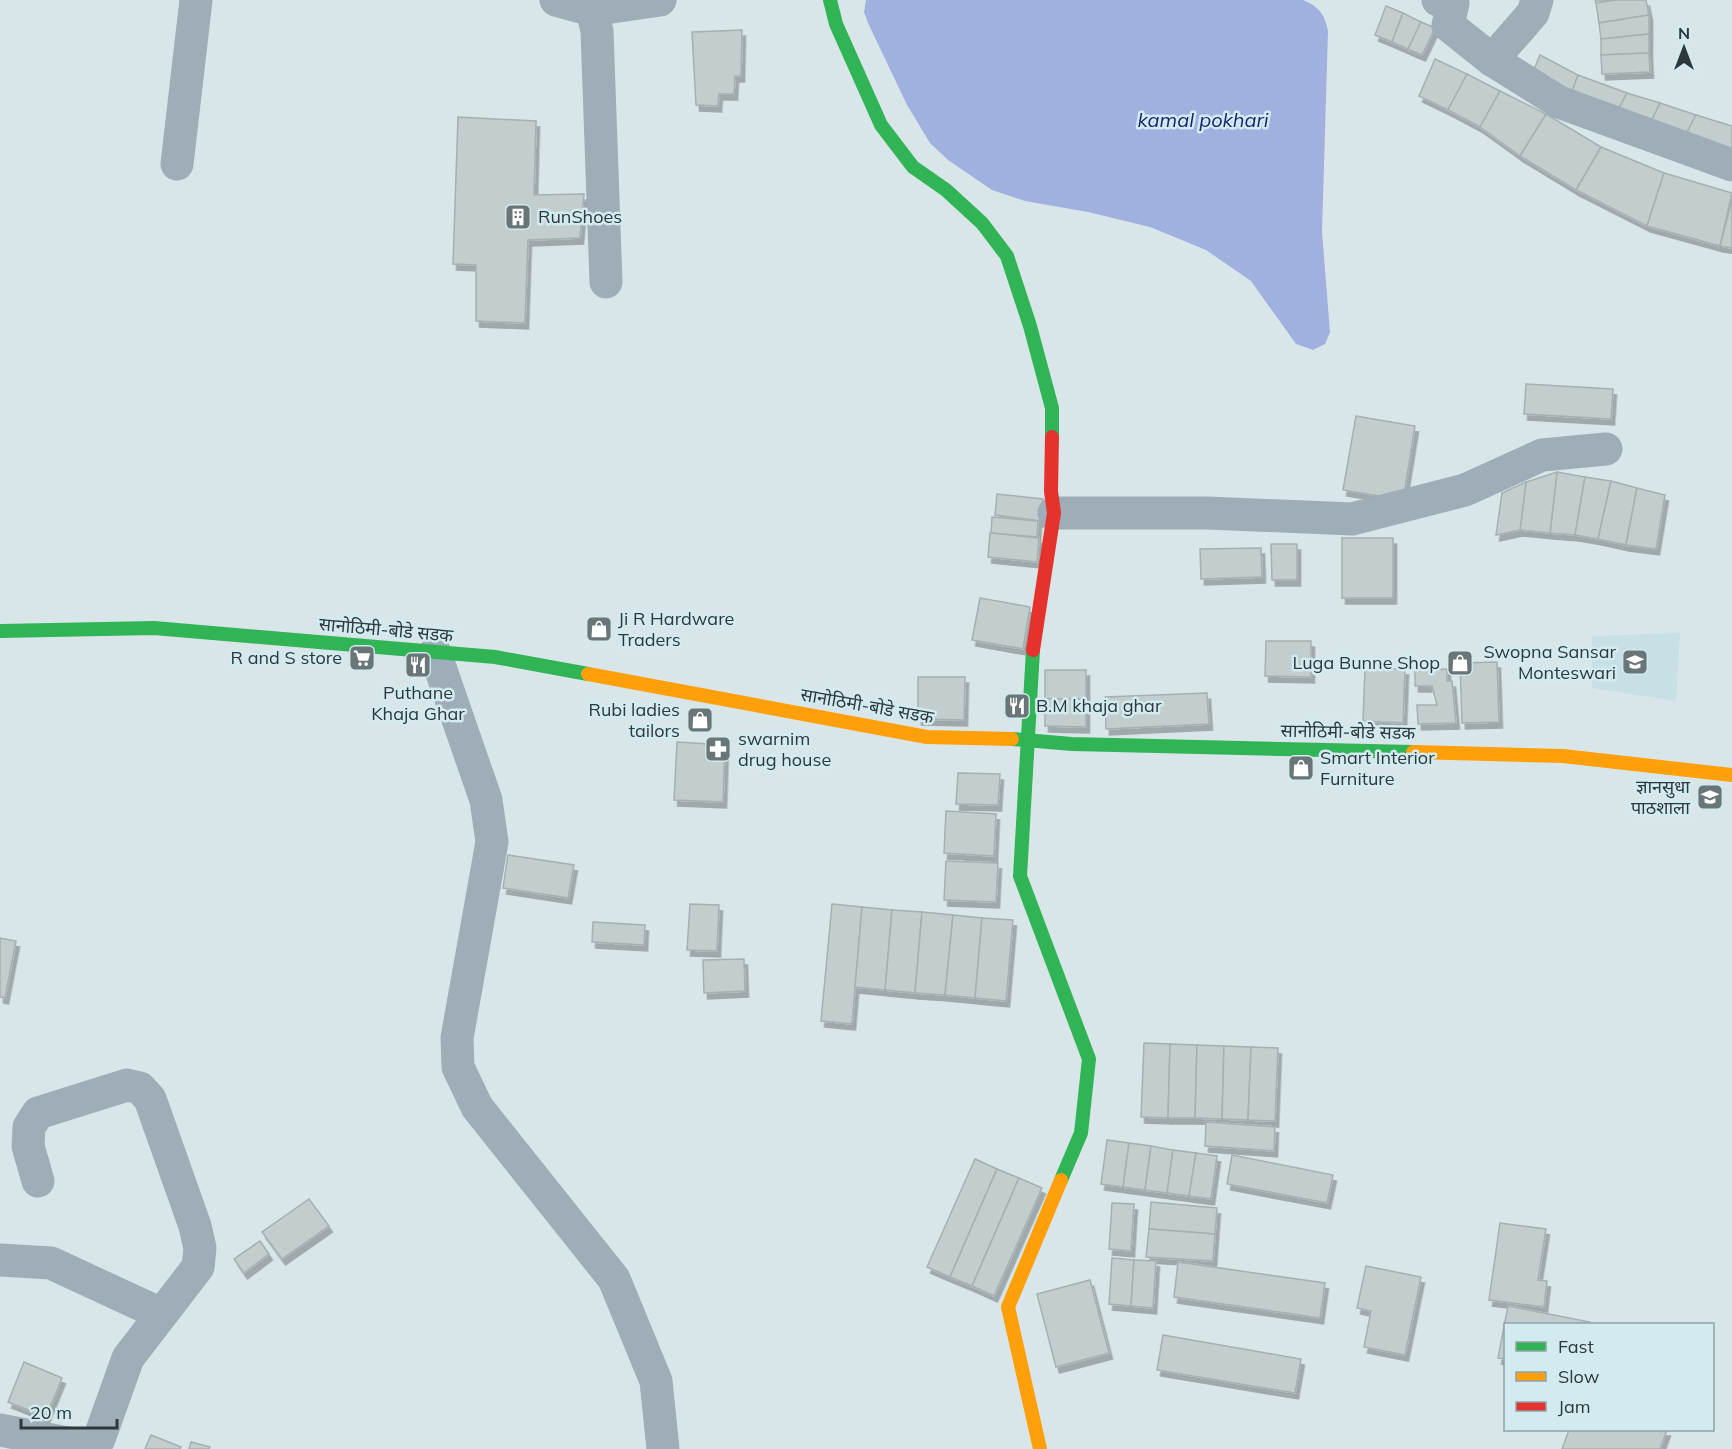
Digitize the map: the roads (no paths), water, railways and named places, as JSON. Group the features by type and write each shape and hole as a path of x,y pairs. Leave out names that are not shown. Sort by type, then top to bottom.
{"main road":[{"path":"830,0 837,24 882,125 913,167 946,190 982,223 1006,256 1030,326 1053,408 1051,491 1054,513 1035,635 1020,876 1089,1059 1081,1133 1008,1307 1040,1449"},
{"name":"सानोठिमी-बोडे सडक","path":"0,631 154,628 495,657 927,737 1027,739 1072,744 1563,756 1732,775"}],"street":[{"path":"177,164 196,0"},
{"path":"556,0 592,10 660,0"},
{"path":"1438,0 1453,3 1448,25 1492,60 1559,102 1732,165"},
{"path":"1492,60 1533,13 1537,0"},
{"path":"592,10 597,31 606,282"},
{"path":"1054,513 1207,513 1352,519 1465,490 1542,455 1606,449"},
{"path":"435,653 486,800 492,842 457,1038 458,1067 477,1107 614,1280 657,1381 663,1449"},
{"path":"0,1430 91,1445 99,1439 105,1428 128,1358 198,1267 200,1248 195,1226 150,1099 140,1088 127,1085 38,1113 29,1127 28,1146 38,1181"},
{"path":"0,1260 51,1263 161,1314"}],"water":[{"name":"kamal pokhari","path":"866,0 1303,0 1313,5 1323,16 1328,31 1322,232 1330,332 1325,344 1313,350 1296,344 1251,281 1206,250 1150,227 1088,212 1025,201 992,190 948,160 930,143 907,105 868,23 864,12"}],"place":[{"name":"RunShoes","path":"518,217"},
{"name":"Ji R Hardware Traders","path":"599,629"},
{"name":"R and S store","path":"362,658"},
{"name":"Swopna Sansar Monteswari","path":"1635,662"},
{"name":"Luga Bunne Shop","path":"1460,663"},
{"name":"Puthane Khaja Ghar","path":"418,665"},
{"name":"B.M khaja ghar","path":"1017,706"},
{"name":"Rubi ladies tailors","path":"700,720"},
{"name":"swarnim drug house","path":"718,749"},
{"name":"Smart Interior Furniture","path":"1301,768"},
{"name":"ज्ञानसुधा पाठशाला","path":"1710,797"}]}
